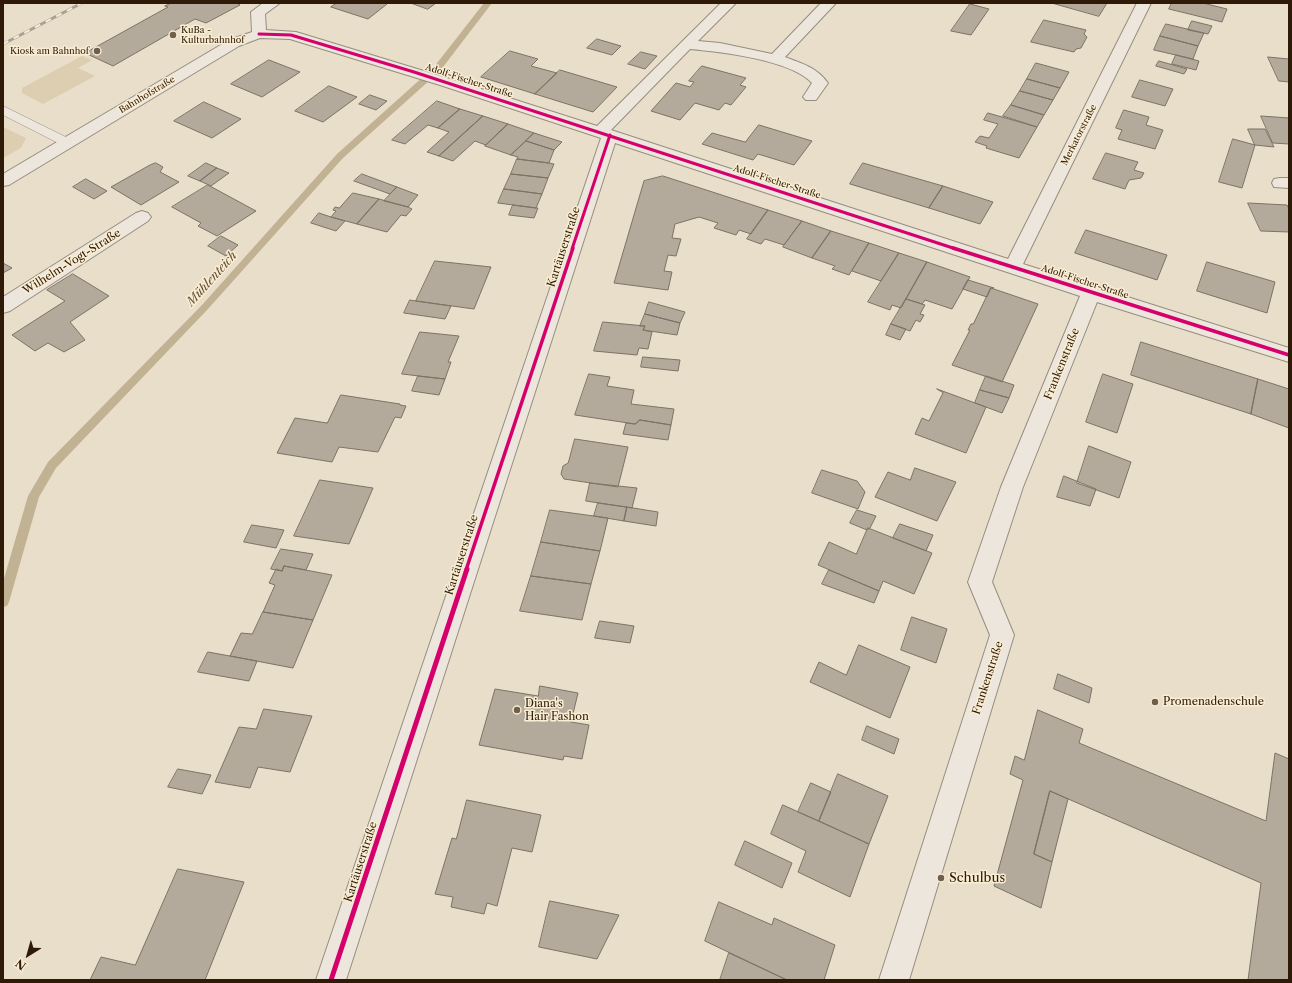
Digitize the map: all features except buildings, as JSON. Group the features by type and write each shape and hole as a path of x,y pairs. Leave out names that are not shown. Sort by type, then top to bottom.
{"street":[{"path":"258,34 258,12 273,3"},
{"name":"Kartäuserstraße","path":"332,980 605,134 686,44 729,3"},
{"path":"774,59 829,3"},
{"name":"Merkatorstraße","path":"1013,267 1144,3"},
{"name":"Adolf-Fischer-Straße","path":"258,34 291,35 414,72 1091,293 1289,355"},
{"name":"Bahnhofstraße","path":"3,181 234,43 258,34"},
{"path":"686,44 720,47 774,59 810,72 820,83 811,97"},
{"name":"Wilhelm-Vogt-Straße","path":"3,306 142,218"},
{"name":"Frankenstraße","path":"894,980 1002,635 980,582 1012,487 1091,293"}],"lane":[{"path":"3,110 68,143"}],"shaded area":[{"path":"82,56 92,60 78,68 95,76 43,104 22,93 22,88"},
{"path":"3,127 26,138 21,148 3,158"}],"waterway":[{"name":"Mühlenteich","path":"3,602 34,496 52,465 205,307 340,156 437,69 488,3"}],"railway":[{"path":"3,44 82,3"}],"cycle path":[{"path":"259,34 291,35 414,72 1091,293 1289,355"},
{"path":"331,980 610,135"}],"place":[{"name":"KuBa - Kulturbahnhof","path":"173,35"},
{"name":"Kiosk am Bahnhof","path":"97,51"},
{"name":"Promenadenschule","path":"1155,702"},
{"name":"Diana's Hair Fashon","path":"517,710"},
{"name":"Schulbus","path":"941,878"}]}
